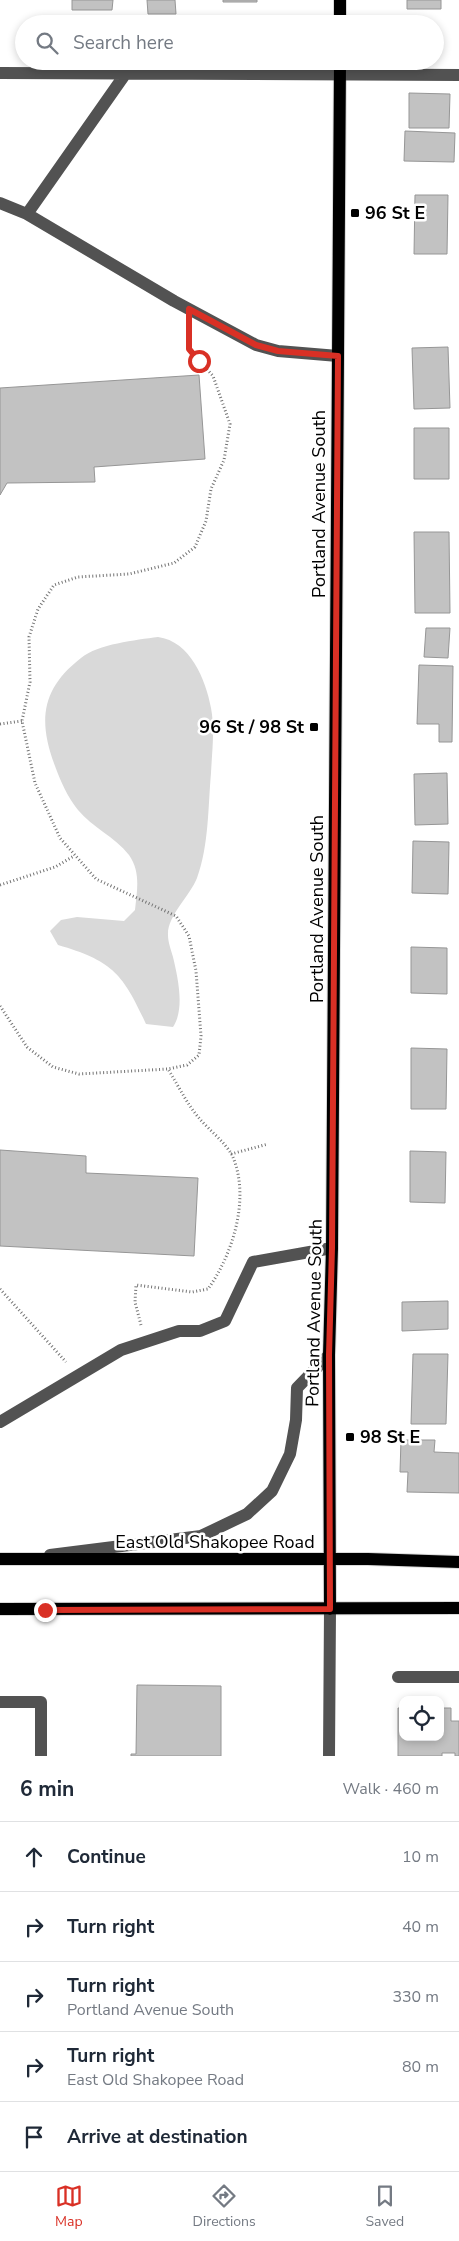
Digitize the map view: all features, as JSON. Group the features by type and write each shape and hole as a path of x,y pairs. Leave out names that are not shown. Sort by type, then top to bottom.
{"main road":[{"path":"340,0 340,15"},
{"name":"Portland Avenue South","path":"330,1609 329,1355 332,1248 340,70"},
{"name":"East Old Shakopee Road","path":"5,1559 331,1559 459,1562"},
{"path":"0,1610 459,1608"}],"street":[{"path":"0,73 459,74"},
{"path":"27,214 126,73"},
{"path":"0,203 27,214 189,309 256,345 278,351 338,356"},
{"path":"0,1422 121,1350 178,1331 200,1331 225,1321 253,1262 332,1248"},
{"path":"5,1559 201,1536 246,1514 272,1491 290,1454 296,1420 297,1388 329,1355"},
{"name":"Portland Avenue South","path":"329,1756 330,1609"},
{"path":"398,1677 459,1677"},
{"path":"0,1702 41,1702 40,1756"}],"path":[{"path":"0,1006 27,1047 53,1068 79,1074 168,1069 187,1064 198,1055 201,1036 196,971 189,936 176,916 96,879 60,838 35,783 22,721 30,682 29,637 38,609 54,585 78,576 129,574 174,563 195,547 206,521 211,489 224,460 230,424 213,376 189,349 189,309"},
{"path":"0,724 22,721"},
{"path":"0,885 55,867 74,856"},
{"path":"145,1342 135,1302 136,1285 192,1292 208,1289 220,1272 232,1238 240,1204 239,1178 231,1154 197,1116 168,1069"},
{"path":"231,1154 268,1144"},
{"path":"0,1289 78,1375"}],"shaded area":[{"path":"158,637 169,640 179,646 195,664 209,697 213,724 204,852 194,885 175,913 168,935 177,974 180,1002 177,1020 173,1027 146,1024 123,981 114,972 92,957 58,945 50,931 61,920 77,917 124,921 135,910 137,896 137,875 133,861 117,843 78,810 62,783 46,734 45,720 51,694 68,670 88,653 118,643"}],"building":[{"path":"72,0 113,0 112,10 72,10"},
{"path":"147,0 175,0 176,14 148,14"},
{"path":"223,0 257,0 257,2 223,2"},
{"path":"407,0 441,0 441,9 407,9"},
{"path":"409,93 450,94 449,128 409,128"},
{"path":"405,131 455,133 454,162 404,161"},
{"path":"415,195 448,195 447,254 414,254"},
{"path":"448,347 450,408 414,409 412,348"},
{"path":"199,375 205,459 94,467 95,482 7,483 0,495 0,388"},
{"path":"414,428 449,428 449,479 414,479"},
{"path":"414,532 449,532 450,613 415,613"},
{"path":"426,628 450,628 448,658 424,657"},
{"path":"419,665 453,666 452,742 439,742 439,724 417,724"},
{"path":"447,773 448,824 415,825 414,774"},
{"path":"413,841 449,842 448,894 412,893"},
{"path":"411,947 447,948 447,994 411,993"},
{"path":"411,1048 447,1049 446,1109 411,1109"},
{"path":"0,1150 86,1156 86,1173 198,1178 194,1256 0,1246"},
{"path":"410,1151 446,1152 445,1203 410,1202"},
{"path":"448,1301 448,1329 402,1331 402,1302"},
{"path":"413,1354 448,1354 446,1424 411,1424"},
{"path":"401,1440 435,1440 434,1452 459,1453 459,1493 407,1492 408,1472 400,1472"},
{"path":"137,1685 221,1686 221,1756 131,1756 131,1754 136,1754"},
{"path":"398,1708 399,1741 444,1741 444,1708 451,1708 451,1721 459,1721 459,1756 455,1756 455,1753 442,1753 442,1756 398,1756"}],"place":[{"name":"96 St E","path":"355,213"},
{"name":"96 St / 98 St","path":"314,727"},
{"name":"98 St E","path":"350,1437"}],"route":[{"path":"45,1610 330,1609 329,1355 332,1248 338,356 278,351 256,345 189,309 189,349 199,361"}]}
